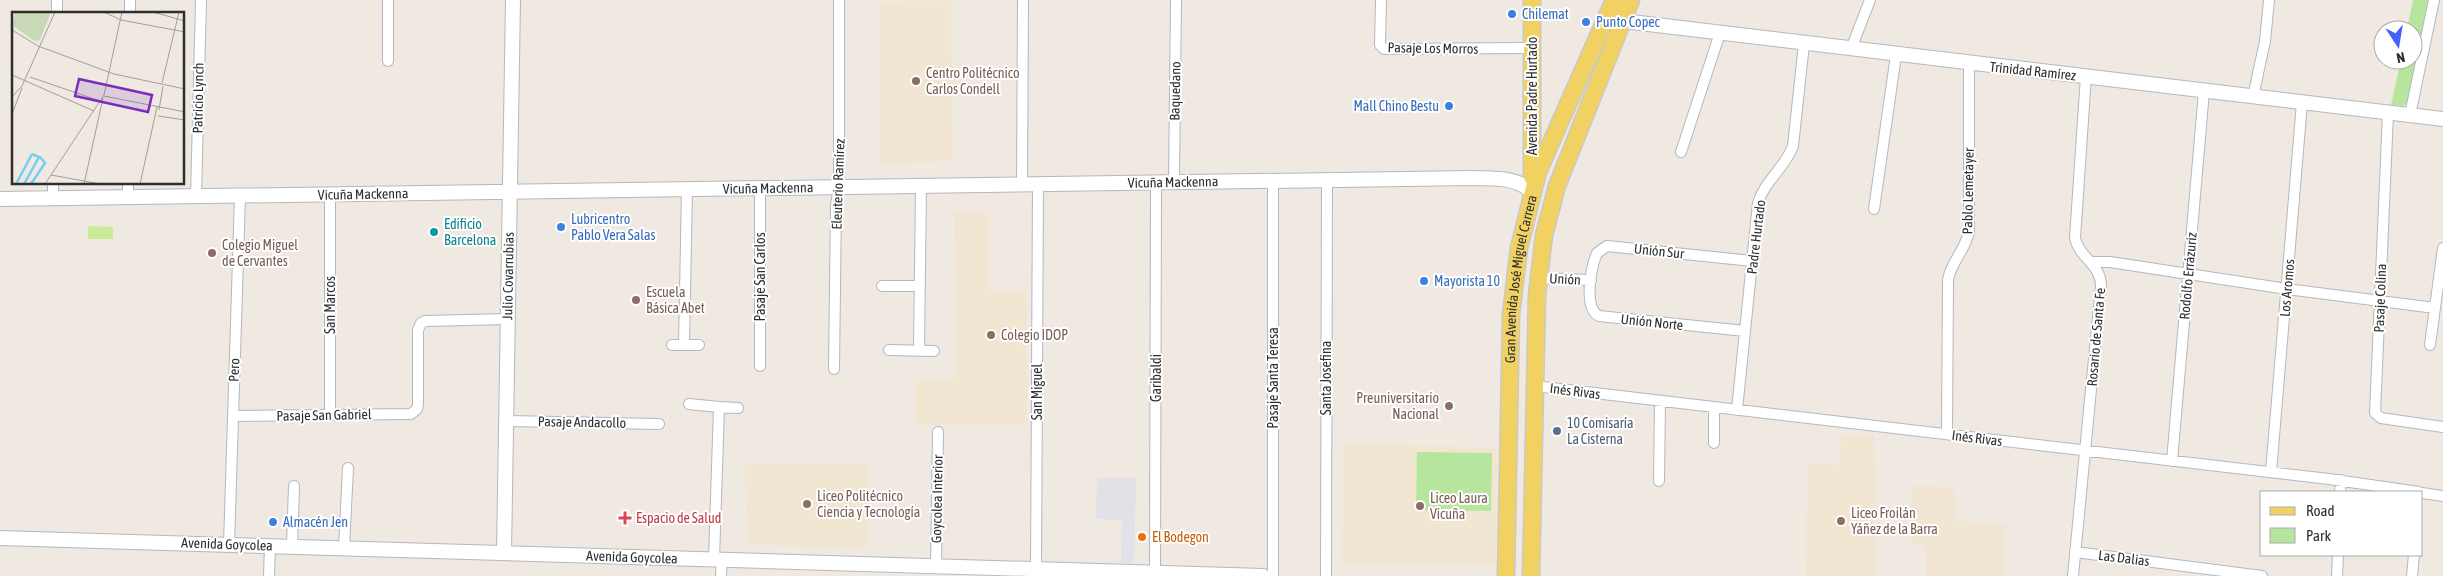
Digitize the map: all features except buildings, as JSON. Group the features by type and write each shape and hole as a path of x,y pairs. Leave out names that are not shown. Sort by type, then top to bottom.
{"main road":[{"name":"Julio Covarrubias","path":"504,553 513,0"},
{"name":"Avenida Padre Hurtado","path":"1532,0 1532,192"},
{"name":"Gran Avenida José Miguel Carrera","path":"1531,576 1538,278 1544,236 1560,180 1632,0"},
{"name":"Gran Avenida José Miguel Carrera","path":"1506,576 1511,305 1519,248 1532,192 1543,159 1614,1"},
{"path":"1614,1 1616,11 1623,21"},
{"name":"Trinidad Ramírez","path":"1623,21 1969,64 2086,76 2443,119"},
{"name":"Vicuña Mackenna","path":"0,199 53,198 128,191 196,196 240,196 1503,179 1521,183 1532,192"},
{"path":"1532,192 1538,206 1544,236"},
{"name":"Avenida Goycolea","path":"0,538 1036,569 1105,574 1155,573 1263,576"}],"street":[{"name":"Patricio Lynch","path":"196,196 201,0"},
{"path":"388,0 388,61"},
{"name":"Eleuterio Ramírez","path":"834,369 836,201 839,187 839,0"},
{"path":"1022,184 1023,0"},
{"name":"Baquedano","path":"1174,182 1176,0"},
{"name":"Pasaje Los Morros","path":"1381,0 1380,45 1384,49 1532,48"},
{"path":"1851,49 1870,0"},
{"path":"2253,97 2265,41 2269,0"},
{"path":"2410,115 2434,0"},
{"path":"1682,152 1720,33"},
{"name":"Padre Hurtado","path":"1737,410 1759,198 1767,183 1787,160 1794,146 1804,44"},
{"path":"1874,209 1896,55"},
{"name":"Pablo Lemetayer","path":"1947,434 1948,280 1951,267 1965,245 1969,232 1969,64"},
{"name":"Rosario de Santa Fe","path":"2073,576 2101,286 2100,275 2092,262 2080,251 2075,233 2086,76"},
{"name":"Rodolfo Errázuriz","path":"2172,461 2204,91"},
{"name":"Los Aromos","path":"2271,472 2302,103"},
{"name":"Pasaje Colina","path":"2388,113 2375,413 2381,418 2443,427"},
{"name":"Santa Josefina","path":"1326,576 1327,180"},
{"name":"Pasaje Santa Teresa","path":"1273,181 1273,576"},
{"name":"Garibaldi","path":"1155,573 1156,183"},
{"name":"San Miguel","path":"1036,569 1038,184"},
{"path":"53,185 53,198"},
{"path":"919,351 921,186"},
{"name":"Pasaje San Carlos","path":"760,188 760,366"},
{"path":"684,345 687,189"},
{"name":"San Marcos","path":"330,194 330,415"},
{"name":"Pero","path":"228,544 240,196"},
{"name":"Unión Sur","path":"1591,280 1596,253 1607,246 1752,261"},
{"path":"2430,345 2443,248"},
{"path":"2092,262 2110,262 2287,289 2435,308"},
{"name":"Unión","path":"1538,278 1591,280"},
{"name":"Unión Norte","path":"1591,280 1590,306 1593,312 1599,316 1745,331"},
{"path":"882,286 920,286"},
{"name":"Pasaje San Gabriel","path":"233,416 408,414 415,411 418,404 418,330 421,323 428,321 507,319"},
{"path":"672,346 699,345"},
{"path":"889,350 934,351"},
{"name":"Inés Rivas","path":"1535,386 2341,480 2414,491"},
{"path":"1659,481 1660,401"},
{"path":"689,404 738,408"},
{"path":"720,407 718,559 721,576"},
{"path":"1714,407 1714,443"},
{"name":"Pasaje Andacollo","path":"506,421 659,424"},
{"name":"Goycolea Interior","path":"936,566 938,432"},
{"path":"344,548 348,468"},
{"path":"2340,491 2341,480"},
{"path":"292,546 294,486"},
{"name":"Inés Rivas","path":"2423,492 2443,496"},
{"path":"269,576 270,546"},
{"name":"Las Dalias","path":"2075,552 2262,576"},
{"path":"2337,576 2338,556"},
{"path":"2412,576 2414,556"}],"shaded area":[{"name":"Centro Politécnico Carlos Condell","path":"951,1 953,161 880,163 880,2"},
{"name":"Colegio IDOP","path":"954,213 989,213 989,290 1027,290 1027,425 916,425 916,380 955,380"},
{"name":"Liceo Froilán Yáñez de la Barra","path":"1841,434 1874,437 1875,576 1806,576 1807,462 1839,465"},
{"name":"Liceo Laura Vicuña","path":"1344,445 1497,447 1496,566 1342,564"},
{"name":"Liceo Politécnico Ciencia y Tecnología","path":"745,463 869,463 868,548 747,545"},
{"path":"1097,478 1136,478 1134,563 1121,563 1122,520 1096,519"},
{"path":"1911,486 1954,487 1955,521 2005,524 2005,576 1926,576 1926,546 1911,545"}],"green space":[{"path":"2413,0 2429,0 2423,32 2423,20 2409,20"},
{"path":"2399,70 2416,70 2410,102 2403,106 2391,105"},
{"path":"88,226 113,227 113,239 88,239"},
{"path":"1417,452 1492,453 1491,511 1416,510"}],"place":[{"name":"Chilemat","path":"1512,14"},
{"name":"Punto Copec","path":"1586,22"},
{"name":"Centro Politécnico Carlos Condell","path":"916,81"},
{"name":"Mall Chino Bestu","path":"1449,106"},
{"name":"Lubricentro Pablo Vera Salas","path":"561,227"},
{"name":"Edificio Barcelona","path":"434,232"},
{"name":"Colegio Miguel de Cervantes","path":"212,253"},
{"name":"Mayorista 10","path":"1424,281"},
{"name":"Escuela Básica Abet","path":"636,300"},
{"name":"Colegio IDOP","path":"991,335"},
{"name":"Preuniversitario Nacional","path":"1449,406"},
{"name":"10 Comisaría La Cisterna","path":"1557,431"},
{"name":"Liceo Politécnico Ciencia y Tecnología","path":"807,504"},
{"name":"Liceo Laura Vicuña","path":"1420,506"},
{"name":"Espacio de Salud","path":"625,518"},
{"name":"Liceo Froilán Yáñez de la Barra","path":"1841,521"},
{"name":"Almacén Jen","path":"273,522"},
{"name":"El Bodegon","path":"1142,537"}]}
